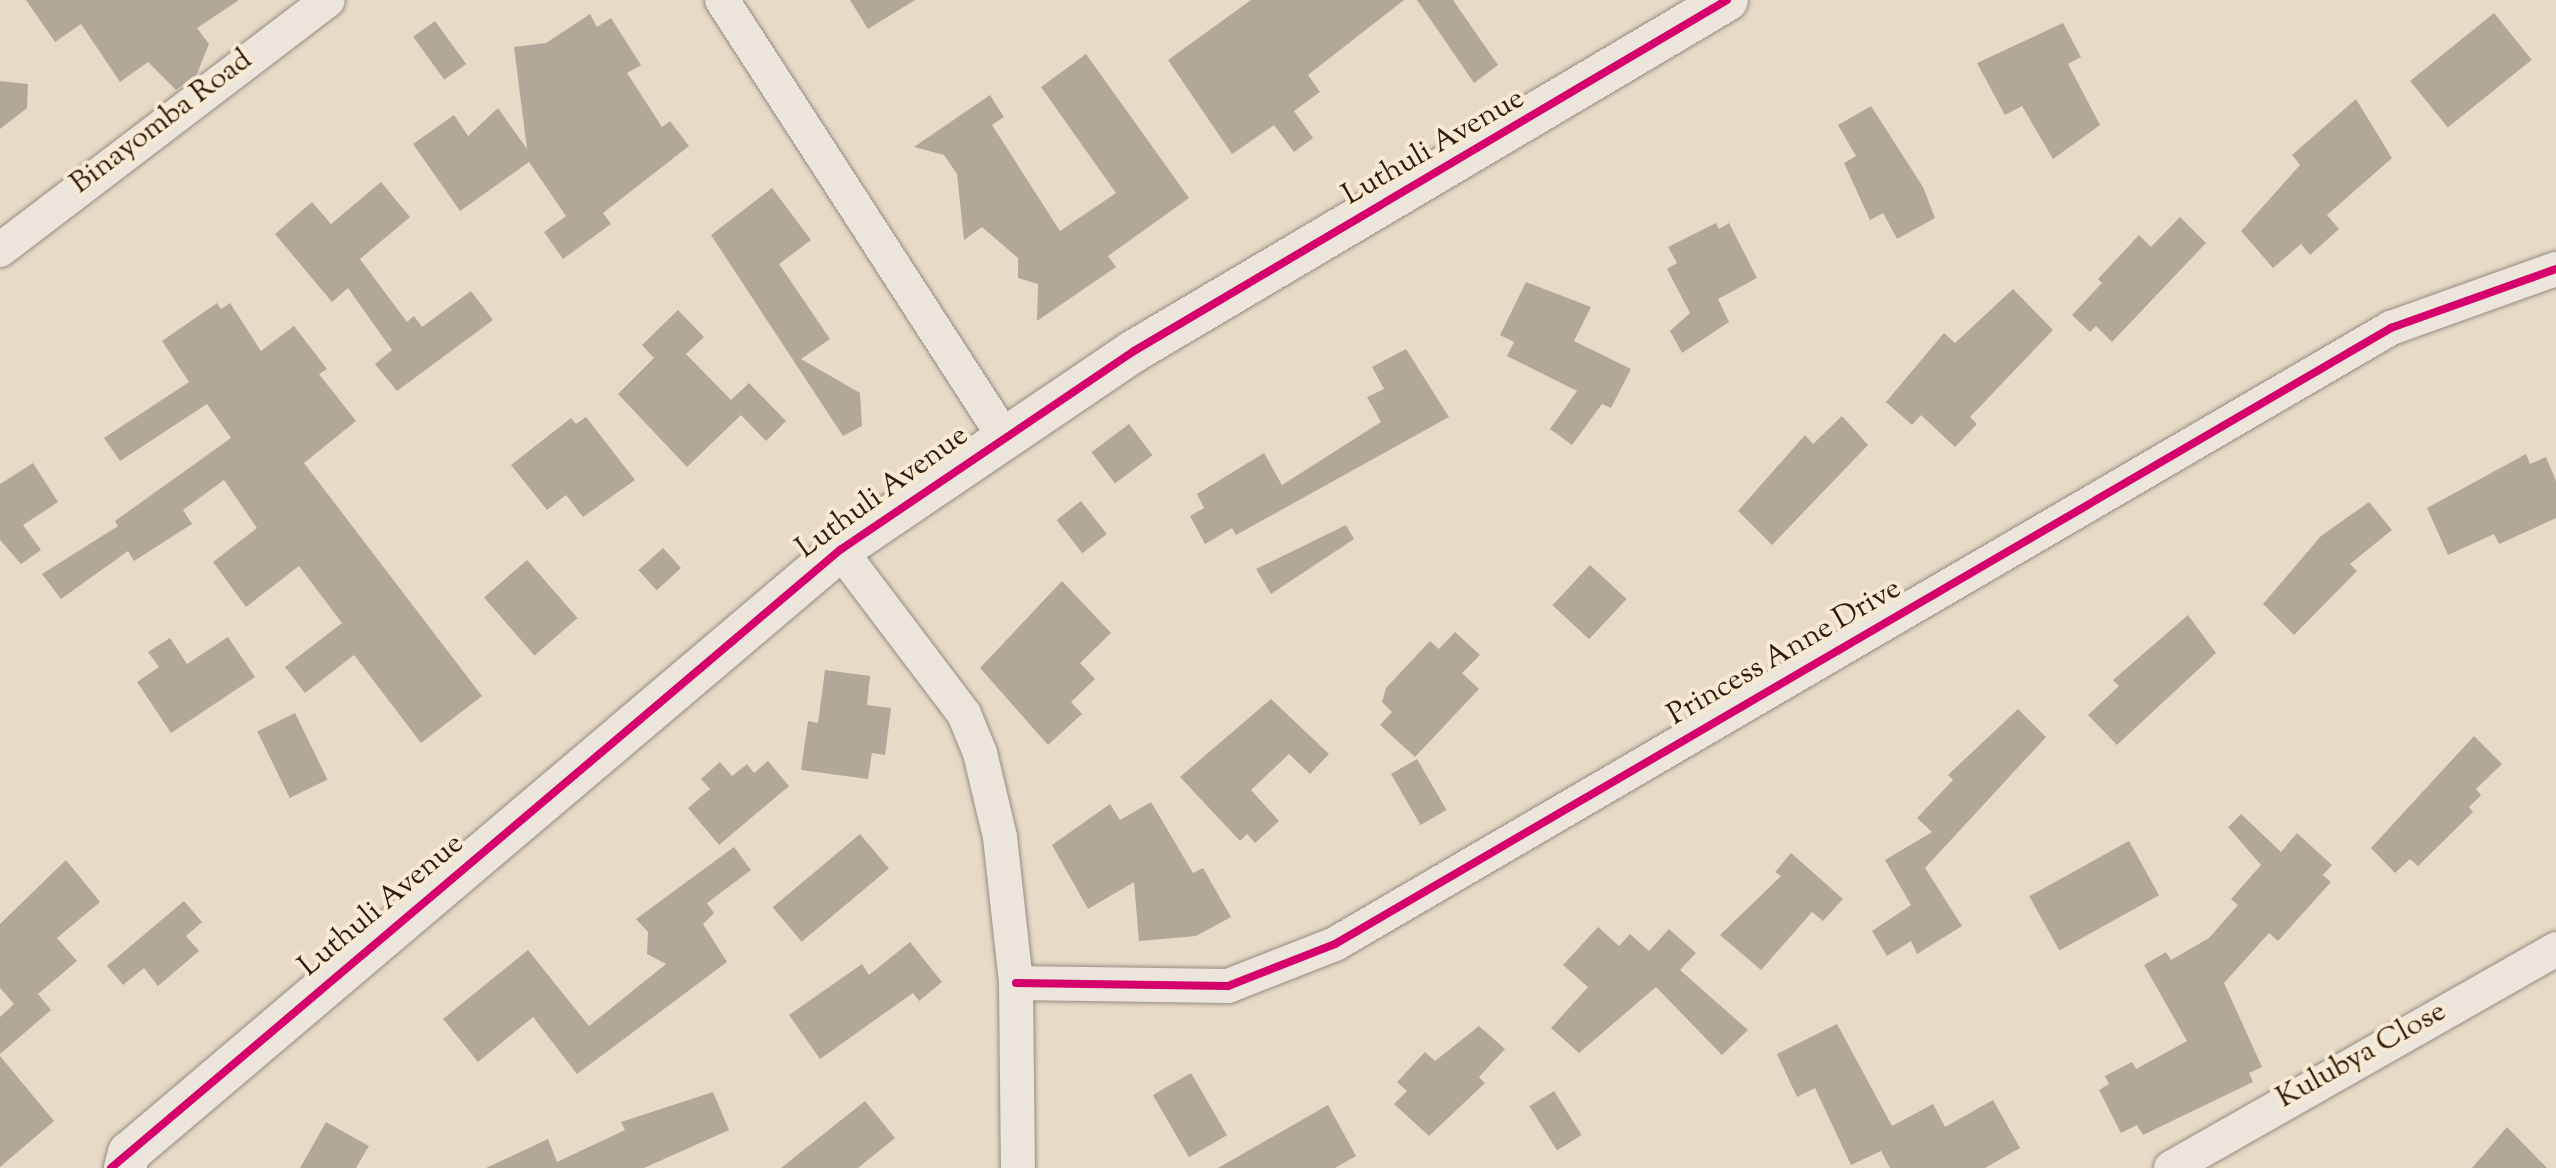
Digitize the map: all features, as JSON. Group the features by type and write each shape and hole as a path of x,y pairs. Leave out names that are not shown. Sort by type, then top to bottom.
{"street":[{"name":"Binayomba Road","path":"0,250 328,0"},
{"path":"722,0 1003,435"},
{"name":"Luthuli Avenue","path":"122,1163 840,550 1003,435 1727,0"},
{"name":"Princess Anne Drive","path":"1016,983 1228,986 1335,944 2391,328 2556,269"},
{"path":"840,550 964,714 975,740 1000,837 1016,983 1018,1168"},
{"name":"Kulubya Close","path":"2171,1168 2556,949"}],"building":[{"path":"26,0 239,0 197,28 209,44 196,76 176,90 148,62 120,82 81,24 55,42"},
{"path":"850,0 915,0 868,29"},
{"path":"1251,0 1404,0 1308,75 1320,92 1294,111 1313,138 1294,152 1274,125 1232,154 1168,60"},
{"path":"1417,0 1453,0 1498,65 1474,83"},
{"path":"2494,13 2532,60 2448,128 2410,81"},
{"path":"590,14 597,27 611,18 641,65 627,73 662,127 670,121 689,146 603,213 611,224 563,259 544,232 566,216 529,162 460,211 413,144 454,115 468,136 498,108 527,149 514,47 546,43"},
{"path":"435,21 466,64 444,80 413,37"},
{"path":"2063,23 2081,57 2068,64 2100,125 2053,159 2022,106 2005,115 1977,63"},
{"path":"1086,54 1189,198 1108,256 1116,267 1037,321 1038,284 1018,278 1018,258 982,227 964,240 957,174 944,155 914,147 990,95 1004,117 992,125 1060,231 1116,193 1041,87"},
{"path":"0,81 28,84 27,108 0,129"},
{"path":"2356,99 2392,158 2327,215 2339,229 2310,255 2301,244 2273,268 2241,231 2300,165 2292,155"},
{"path":"1871,106 1923,187 1935,218 1897,239 1883,213 1870,220 1844,163 1856,156 1838,125"},
{"path":"381,182 410,217 360,259 407,322 414,316 422,327 471,291 493,320 397,391 375,364 392,350 348,288 332,302 275,234 312,202 331,224"},
{"path":"772,188 811,240 779,264 830,339 801,359 860,393 862,426 843,436 711,235"},
{"path":"2180,217 2206,243 2112,342 2096,326 2090,332 2072,315 2102,283 2098,279 2139,235 2151,247"},
{"path":"1716,223 1719,229 1729,223 1757,278 1718,299 1729,322 1682,353 1670,331 1690,313 1667,269 1677,263 1668,247"},
{"path":"1526,282 1591,307 1574,341 1631,369 1611,408 1602,404 1572,445 1550,429 1577,391 1507,356 1514,342 1500,335"},
{"path":"2013,289 2053,330 1970,417 1977,424 1955,447 1921,415 1912,425 1886,402 1944,333 1955,343"},
{"path":"217,303 221,309 230,303 261,351 294,326 327,369 319,374 356,421 304,463 482,696 421,743 354,655 305,693 285,667 342,623 299,566 246,607 213,562 257,528 224,480 183,510 192,524 134,561 128,551 61,599 42,574 118,526 115,521 231,438 207,404 120,461 104,438 189,382 162,341"},
{"path":"678,310 704,337 686,354 731,400 749,383 786,421 766,441 741,415 687,467 618,394 654,358 642,345"},
{"path":"1406,349 1449,417 1236,535 1232,528 1205,544 1190,516 1204,508 1197,494 1264,453 1282,485 1381,422 1367,397 1384,389 1372,367"},
{"path":"1842,416 1868,445 1772,545 1738,511 1805,435 1813,444"},
{"path":"586,417 635,480 583,517 566,495 547,510 511,465 571,418 576,424"},
{"path":"1129,424 1152,455 1115,483 1091,452"},
{"path":"2526,454 2530,464 2546,457 2556,481 2556,518 2499,544 2494,534 2448,555 2427,508"},
{"path":"33,463 58,502 23,525 41,550 21,564 0,540 0,484"},
{"path":"1081,501 1107,534 1082,553 1057,520"},
{"path":"2369,502 2392,530 2350,564 2357,571 2294,635 2263,604 2321,536"},
{"path":"1346,525 1354,539 1271,594 1256,569"},
{"path":"663,548 681,568 657,590 638,570"},
{"path":"527,560 578,618 534,656 484,597"},
{"path":"1590,565 1627,599 1589,639 1552,605"},
{"path":"1062,581 1111,633 1080,663 1095,679 1071,702 1082,714 1048,745 980,668"},
{"path":"2188,615 2216,653 2117,745 2088,715 2119,686 2113,680"},
{"path":"1455,632 1480,655 1462,673 1479,689 1415,757 1380,725 1392,712 1382,702 1386,688 1430,641 1439,649"},
{"path":"228,637 255,677 171,733 137,682 159,667 148,652 170,638 187,664"},
{"path":"825,670 870,676 867,705 891,708 885,755 872,753 868,779 801,770 808,721 818,723"},
{"path":"1271,699 1329,754 1310,774 1289,754 1251,790 1279,821 1255,843 1247,834 1240,841 1180,777"},
{"path":"2018,709 2046,737 1925,868 1962,926 1917,954 1911,941 1887,956 1872,931 1911,905 1885,860 1932,832 1917,818 1953,780 1948,775"},
{"path":"295,713 327,780 290,798 257,731"},
{"path":"2474,736 2502,764 2476,789 2481,795 2469,807 2473,812 2418,866 2410,859 2395,873 2371,848"},
{"path":"1417,759 1446,810 1421,825 1391,774"},
{"path":"768,761 789,786 719,845 688,808 710,789 701,779 720,762 732,776 747,764 754,773"},
{"path":"1151,802 1193,873 1203,868 1231,917 1196,936 1139,941 1134,882 1088,909 1052,845 1110,804 1120,820"},
{"path":"2241,814 2281,852 2297,833 2332,865 2323,875 2331,882 2278,941 2269,933 2224,983 2262,1067 2249,1073 2253,1082 2143,1135 2137,1125 2121,1133 2099,1090 2109,1084 2105,1076 2132,1062 2136,1069 2187,1041 2144,965 2166,952 2171,960 2209,938 2238,905 2231,899 2261,865 2228,827"},
{"path":"860,834 889,868 802,942 773,907"},
{"path":"2129,841 2159,895 2059,950 2029,896"},
{"path":"734,847 751,870 707,903 714,913 703,924 727,962 577,1074 533,1017 478,1062 443,1019 528,950 589,1026 666,964 647,954 648,932 636,919"},
{"path":"1791,853 1843,899 1823,921 1812,912 1761,970 1720,935 1781,876 1775,872"},
{"path":"66,860 100,902 57,938 77,961 38,994 51,1010 0,1054 0,1017 14,1004 0,988 0,924"},
{"path":"184,901 202,922 186,936 199,951 158,986 144,968 123,985 107,966"},
{"path":"1598,927 1619,946 1630,934 1649,951 1669,929 1696,953 1680,970 1748,1030 1722,1055 1656,987 1579,1053 1551,1028 1588,987 1563,965"},
{"path":"910,942 942,982 919,1001 913,993 820,1059 789,1015 862,964 869,975"},
{"path":"1837,1024 1892,1126 1933,1104 1945,1127 1993,1100 2020,1148 1985,1168 1890,1168 1881,1151 1851,1165 1815,1088 1797,1097 1777,1054"},
{"path":"1479,1026 1505,1049 1479,1077 1485,1083 1429,1136 1394,1104 1407,1091 1397,1082 1425,1052 1435,1061"},
{"path":"0,1056 54,1121 0,1167"},
{"path":"1191,1073 1227,1135 1189,1157 1153,1095"},
{"path":"1554,1091 1582,1135 1557,1150 1529,1106"},
{"path":"713,1092 729,1130 644,1168 486,1168 548,1139 557,1162 625,1130 621,1122"},
{"path":"865,1101 895,1138 858,1168 781,1168"},
{"path":"1328,1105 1356,1156 1335,1168 1218,1168"},
{"path":"326,1122 369,1146 356,1168 300,1168"},
{"path":"2507,1127 2547,1168 2472,1168"}],"cycle path":[{"path":"111,1168 840,550 1134,351 1727,0"},
{"path":"1016,983 1228,986 1335,944 2391,328 2556,269"}]}
